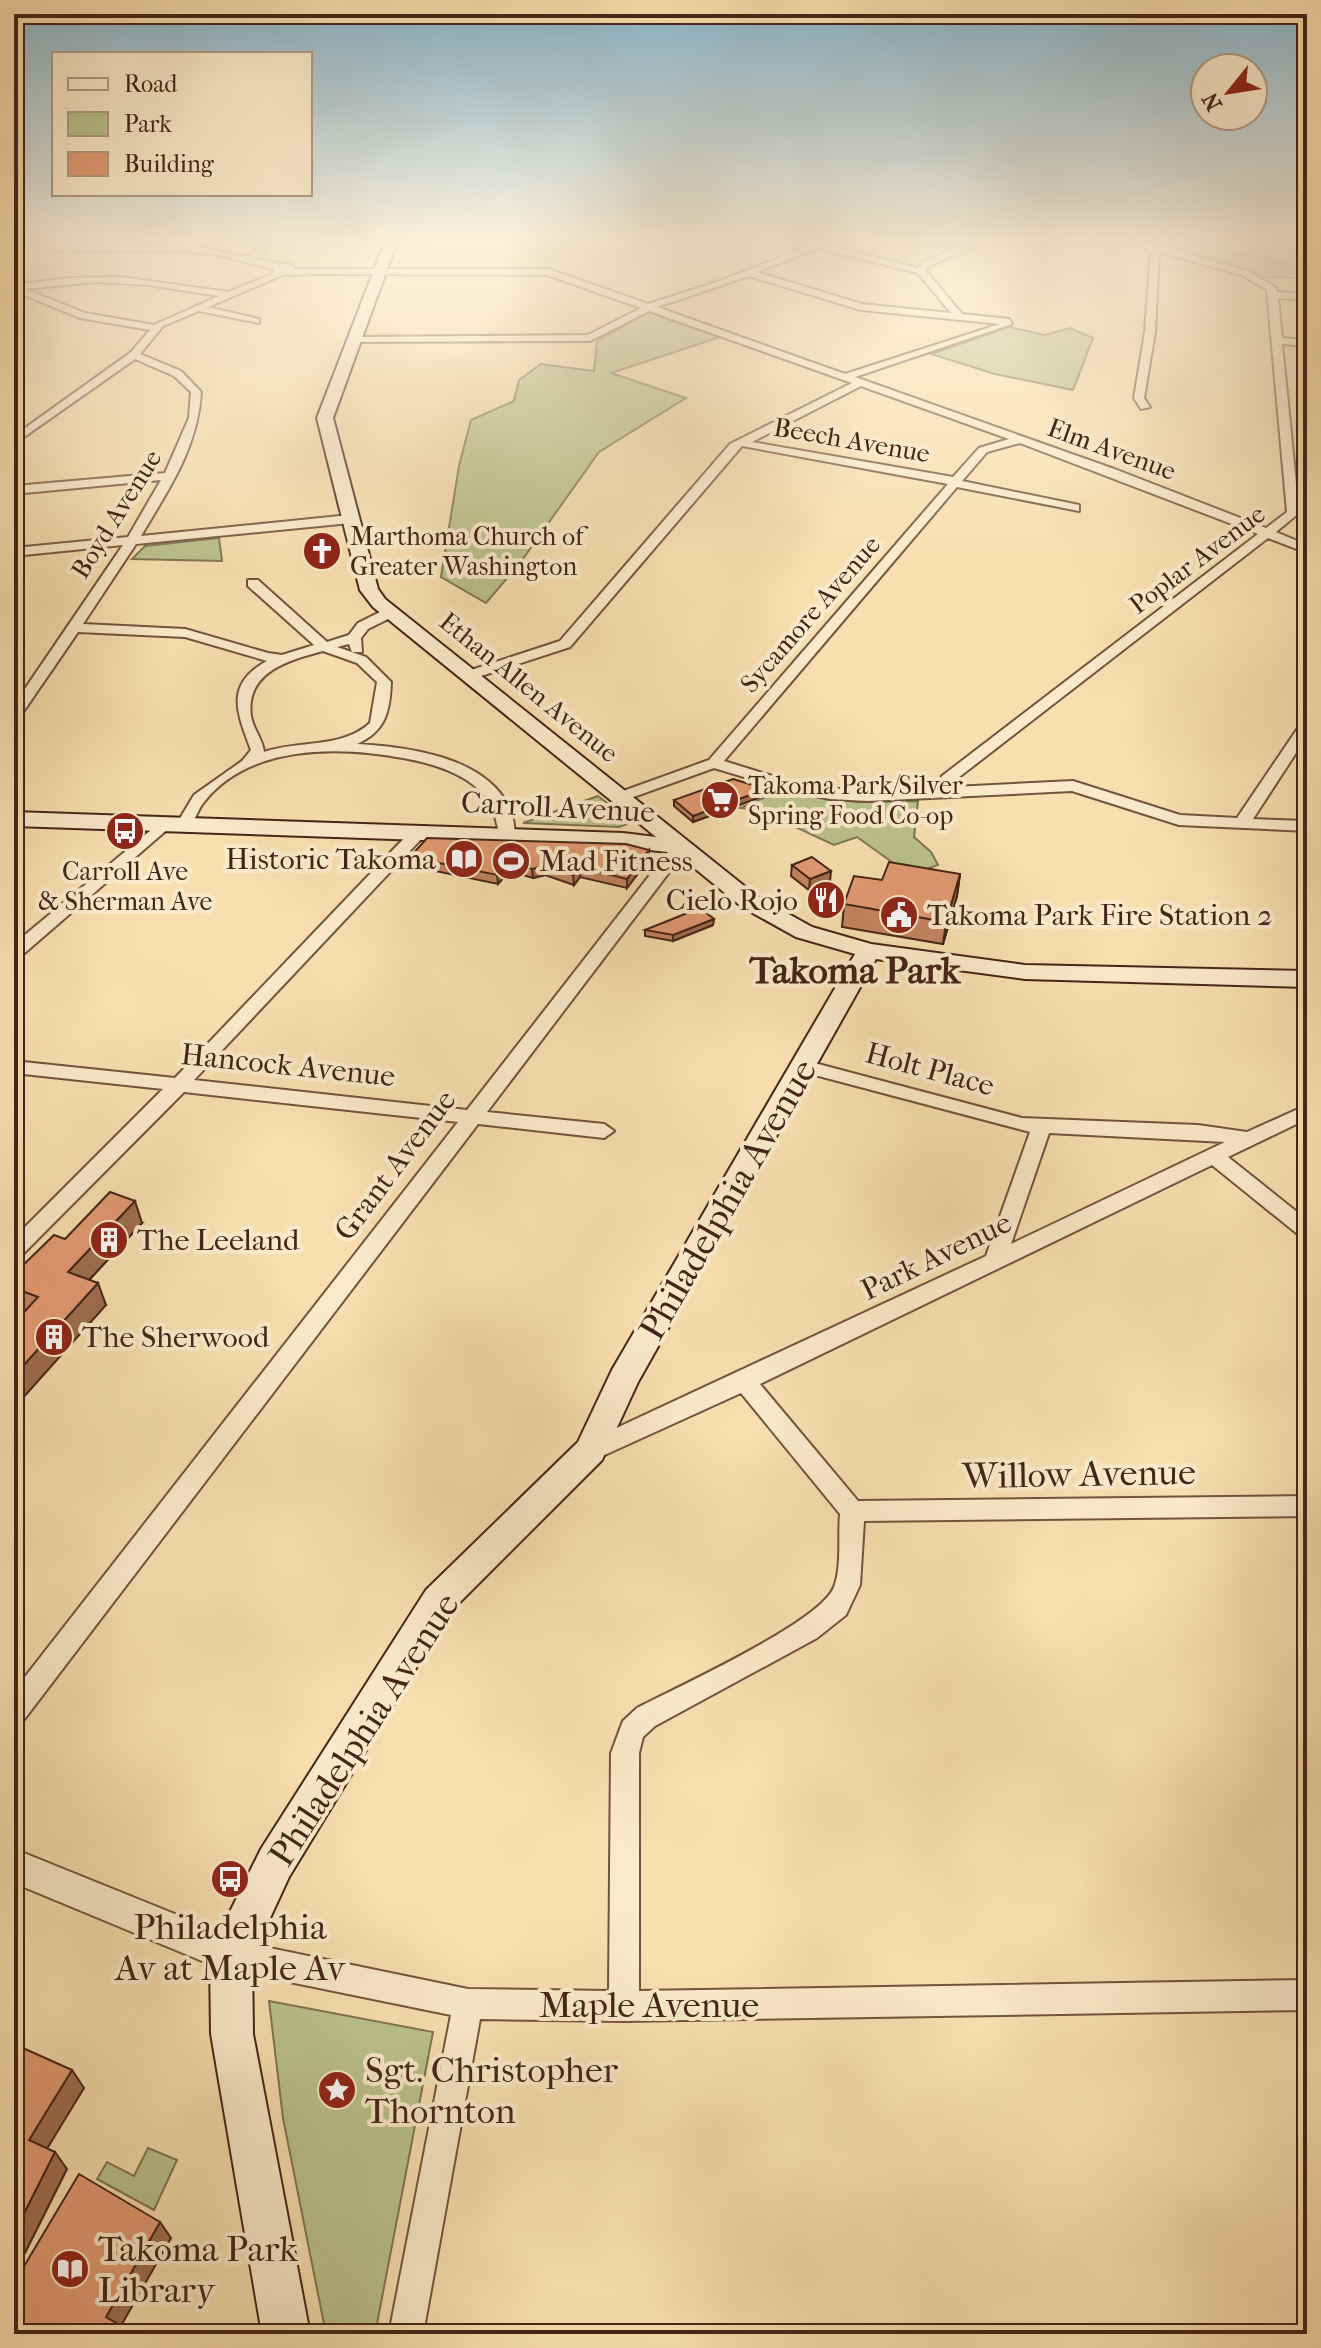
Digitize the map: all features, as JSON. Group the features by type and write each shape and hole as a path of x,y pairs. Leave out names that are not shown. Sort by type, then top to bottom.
{"main road":[{"name":"Ethan Allen Avenue","path":"351,349 325,418 369,590 391,612 680,847"},
{"name":"Carroll Avenue","path":"14,819 623,840 680,847 765,911 804,932 869,951 1025,972 1307,979"},
{"name":"Philadelphia Avenue","path":"286,2334 232,2034 231,1955 275,1863 438,1601 590,1451 623,1379 869,951"}],"street":[{"path":"14,441 139,349"},
{"name":"Elm Avenue","path":"765,349 1021,439 1307,549"},
{"path":"846,377 930,349"},
{"path":"1145,407 1139,398 1147,349"},
{"name":"Poplar Avenue","path":"944,791 947,779 1293,513 1293,452 1278,349"},
{"name":"Boyd Avenue","path":"14,715 172,476 186,447 196,391 181,376 134,355"},
{"path":"470,675 565,644 741,443 860,383"},
{"name":"Sycamore Avenue","path":"620,797 714,763 983,450 1021,439"},
{"name":"Beech Avenue","path":"741,443 954,482 1075,508"},
{"path":"14,490 172,476"},
{"path":"14,552 350,519"},
{"path":"253,583 323,649 359,656"},
{"path":"71,628 158,631 205,637 245,655 279,658 323,649 354,638 363,626 391,612"},
{"path":"335,746 375,727 381,715 384,682 359,656 354,638"},
{"path":"245,655 251,669 244,717 258,750 246,766"},
{"path":"250,683 279,658"},
{"path":"381,715 390,736 417,754 453,767 477,782 500,803 508,818 508,837"},
{"path":"1242,823 1307,725"},
{"path":"253,735 267,746 285,750 335,746 417,754"},
{"path":"14,953 174,825 223,778 285,750"},
{"path":"714,763 796,788 830,794 1073,786 1179,820 1307,826"},
{"path":"14,1251 179,1085 418,833"},
{"name":"Grant Avenue","path":"14,1712 680,847"},
{"name":"Holt Place","path":"803,1066 1022,1125 1198,1132 1249,1139"},
{"name":"Hancock Avenue","path":"14,1067 472,1114 604,1131"},
{"name":"Park Avenue","path":"590,1451 745,1381 1307,1111"},
{"path":"995,1261 1041,1127"},
{"path":"1214,1156 1307,1231"},
{"path":"624,2006 625,1753 632,1730 646,1717 808,1630 837,1607 848,1585 852,1511 745,1381"},
{"name":"Willow Avenue","path":"852,1511 1307,1506"},
{"name":"Maple Avenue","path":"14,1866 231,1955 468,2004 624,2006 1307,1995"},
{"path":"406,2334 468,2004"}],"green space":[{"path":"596,349 685,349 611,373 686,398 599,452 520,563 486,603 441,577 459,466 471,420 514,401 519,380 541,364 594,371"},
{"path":"947,349 1089,349 1073,390 995,374 931,354"},
{"path":"219,538 222,561 132,559 145,546"},
{"path":"782,790 857,802 918,801 914,837 931,852 938,865 910,875 857,837 834,845 759,810 740,808"},
{"path":"598,796 627,819 627,824 619,827 523,823"},
{"path":"269,2001 433,2032 375,2334 326,2334 283,2118"},
{"path":"148,2148 177,2160 154,2210 97,2179 107,2162 134,2176"}],"building":[{"name":"Takoma Park/Silver Spring Food Co-op","path":"733,779 766,789 693,816 674,800"},
{"path":"427,838 626,844 649,850 627,879 580,867 573,875 544,866 532,869 508,862 497,875 410,857"},
{"path":"812,857 831,871 810,879 792,865"},
{"path":"889,862 960,874 946,922 844,904 854,876 882,880"},
{"path":"700,908 714,919 673,935 645,930"},
{"path":"110,1192 135,1201 68,1272 98,1283 14,1376 14,1323 38,1297 14,1288 14,1274 54,1235 65,1239"},
{"path":"14,2044 72,2070 29,2140 55,2152 14,2233"},
{"path":"79,2174 160,2222 106,2317 136,2334 14,2334 14,2283"}],"place":[{"name":"Marthoma Church of Greater Washington","path":"322,551"},
{"name":"Takoma Park/Silver Spring Food Co-op","path":"720,800"},
{"name":"Carroll Ave & Sherman Ave","path":"125,831"},
{"name":"Historic Takoma","path":"464,859"},
{"name":"Mad Fitness","path":"511,861"},
{"name":"Cielo Rojo","path":"826,900"},
{"name":"Takoma Park Fire Station 2","path":"899,915"},
{"name":"The Leeland","path":"109,1240"},
{"name":"The Sherwood","path":"54,1337"},
{"name":"Philadelphia Av at Maple Av","path":"230,1879"},
{"name":"Sgt. Christopher Thornton","path":"337,2090"},
{"name":"Takoma Park Library","path":"70,2269"}],"district":[{"name":"Takoma Park","path":"855,970"}]}
